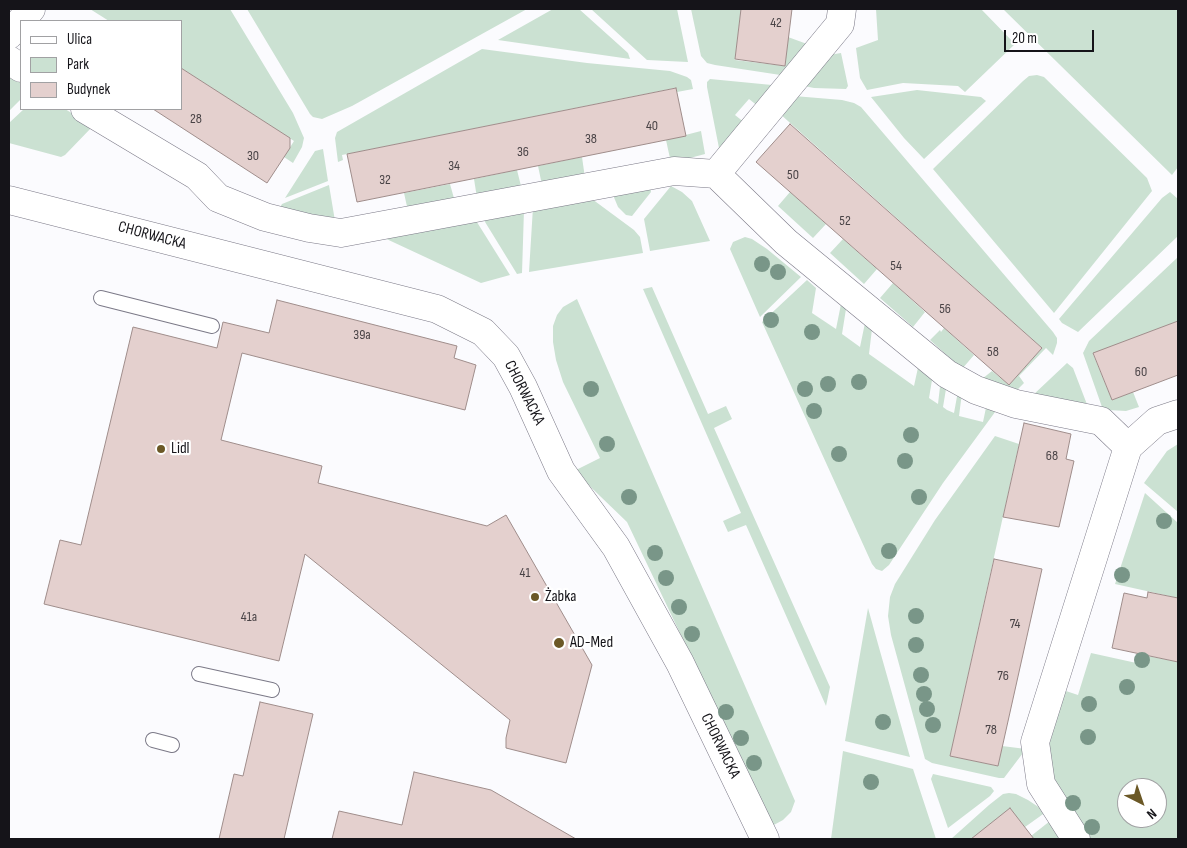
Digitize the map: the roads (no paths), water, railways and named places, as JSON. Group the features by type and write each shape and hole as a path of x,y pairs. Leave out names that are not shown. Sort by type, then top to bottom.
{"street":[{"path":"22,20 31,9"},
{"path":"716,174 840,24 842,9"},
{"path":"9,35 20,22"},
{"path":"9,60 20,67"},
{"path":"87,110 197,176 218,198 265,217 309,228 340,233 674,171 716,174 786,242 947,374 976,390 1016,404 1101,421 1128,447"},
{"name":"CHORWACKA","path":"9,200 437,309 483,332 506,356 523,387 561,472 616,547 671,647 765,839"},
{"path":"1076,839 1042,784 1036,742 1128,447 1157,420 1178,414"}],"lane":[{"path":"101,298 212,326"},
{"path":"200,674 272,690"},
{"path":"153,740 172,744"}],"place":[{"name":"Lidl","path":"161,449"},
{"name":"Żabka","path":"535,597"},
{"name":"AD-Med","path":"559,643"}]}
